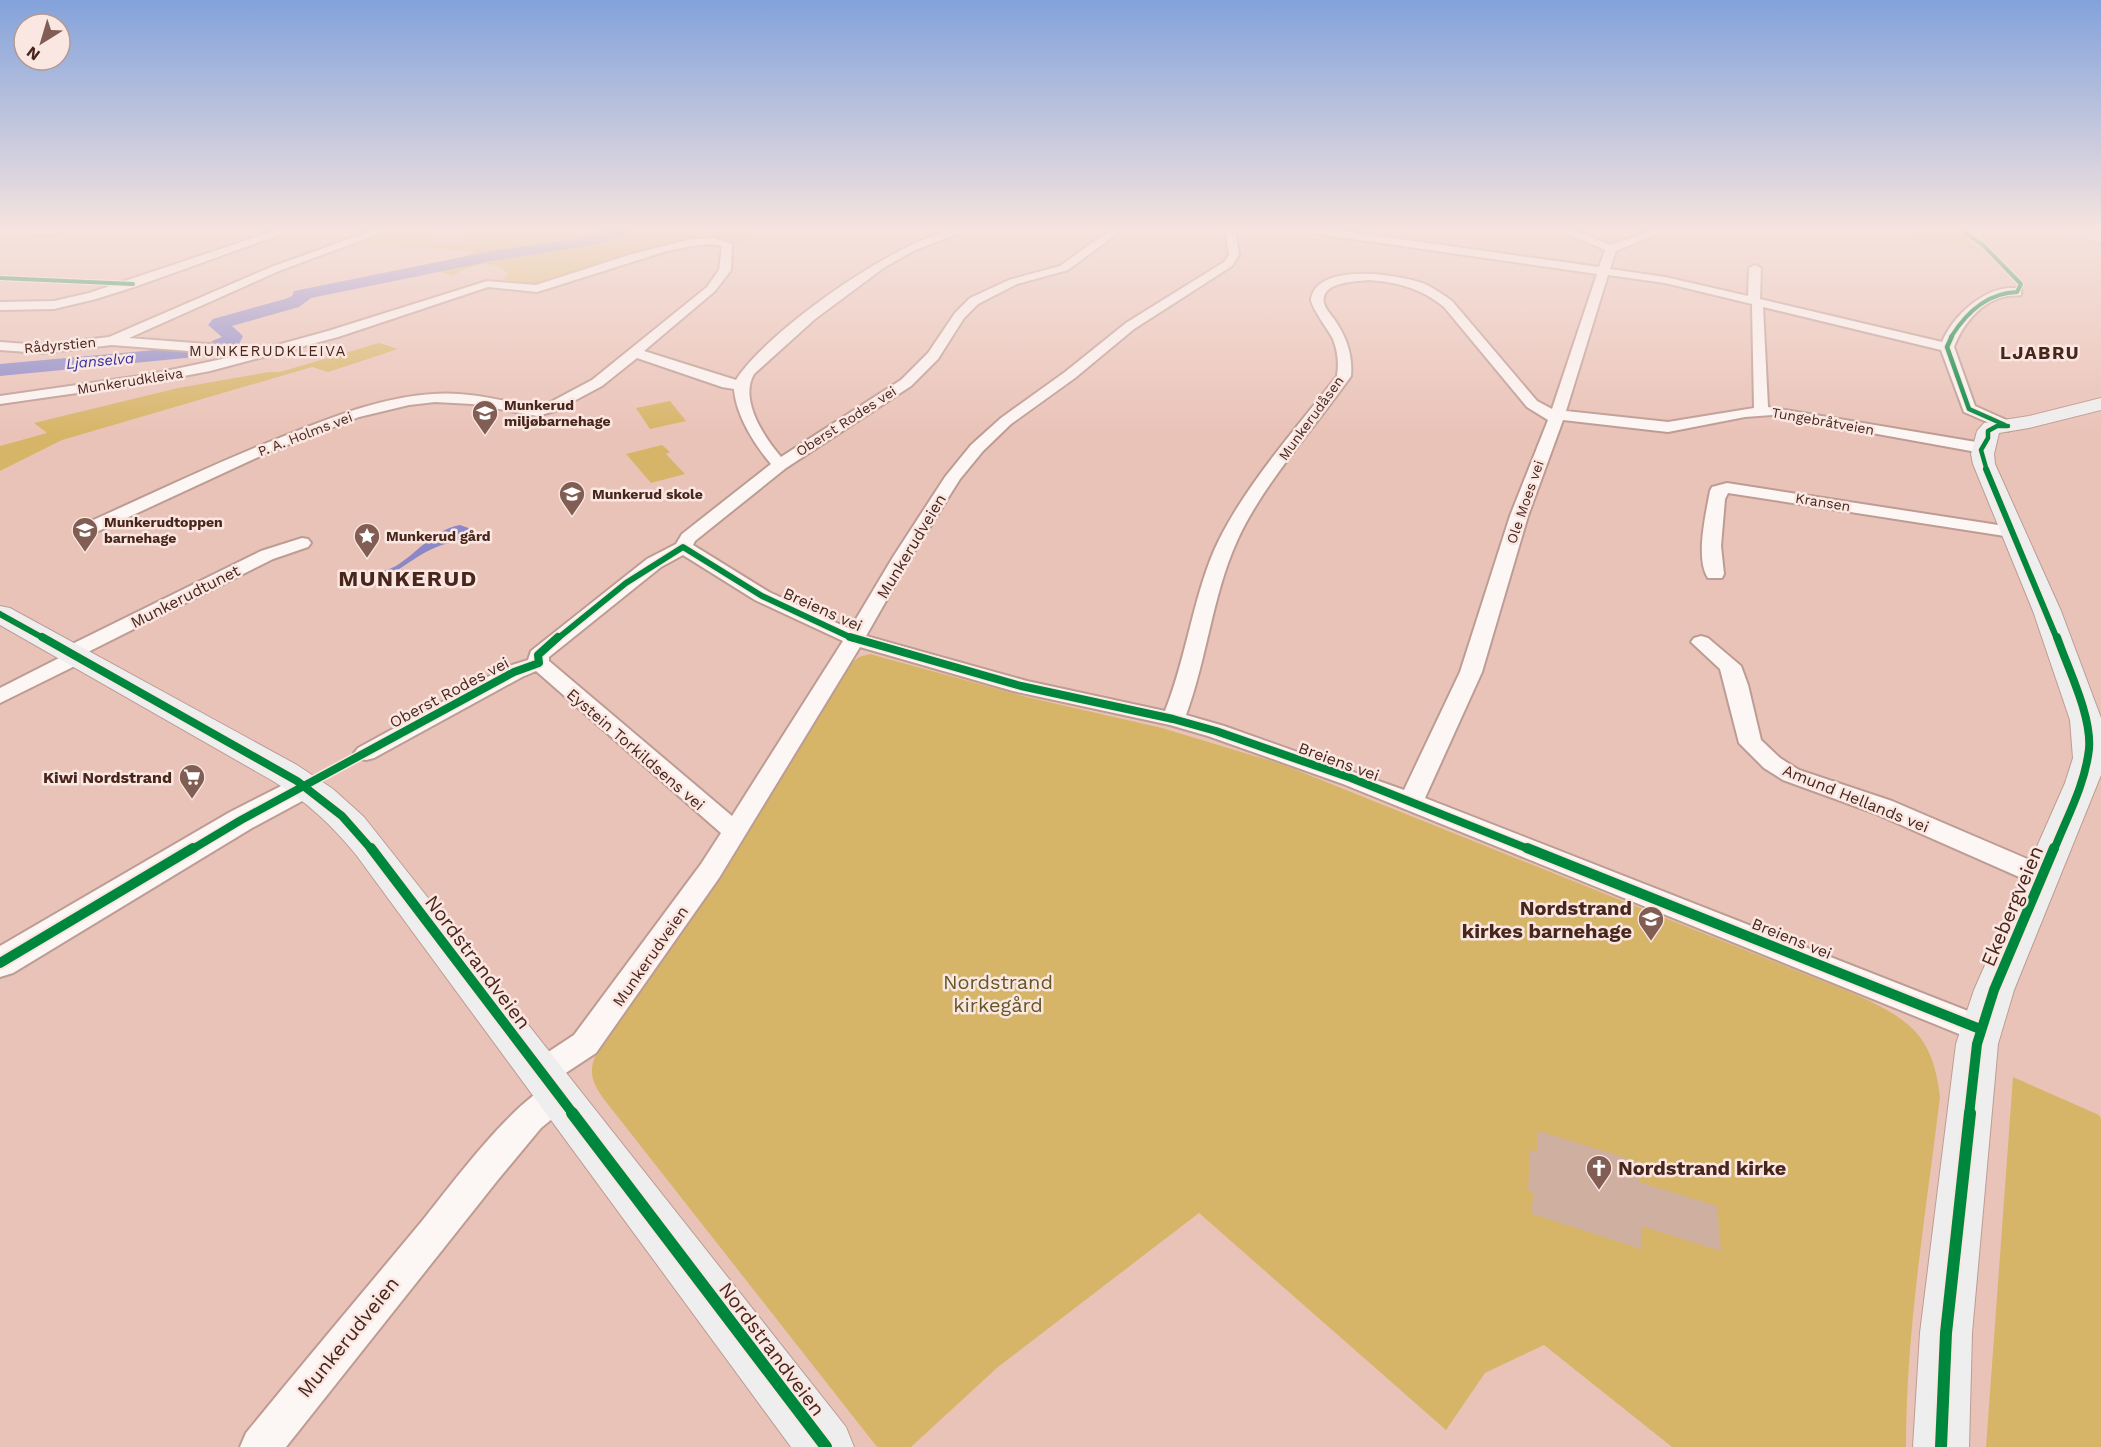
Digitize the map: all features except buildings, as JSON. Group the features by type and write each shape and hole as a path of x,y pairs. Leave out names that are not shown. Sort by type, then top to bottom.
{"main road":[{"path":"1985,443 2004,432 2008,426 2101,404"},
{"name":"Ekebergveien","path":"1941,1447 1946,1333 1971,1089 1980,1029 1994,990 2044,877 2085,774 2089,738 2082,708 2054,630 1984,464 1985,443"},
{"name":"Nordstrandveien","path":"0,614 306,786 340,813 358,832 826,1447"}],"street":[{"path":"0,306 54,305 86,298"},
{"path":"112,341 209,298"},
{"name":"Munkerudkleiva","path":"0,400 147,380 263,353 364,325 446,298"},
{"name":"Munkerudkleiva","path":"636,353 700,298"},
{"path":"780,465 766,452 747,411 741,385 745,376 774,346 837,298"},
{"name":"Oberst Rodes vei","path":"366,753 514,672 539,663 538,655 569,628 654,563 683,547 688,538 780,465 906,383 933,356 959,316 981,298"},
{"name":"Munkerudveien","path":"260,1447 530,1118 550,1084 572,1054 585,1044 598,1028 735,832 953,477 977,448 1006,421 1070,375 1130,326 1173,298"},
{"name":"Munkerudåsen","path":"1173,719 1183,694 1217,570 1228,540 1256,494 1344,376 1347,364 1345,353 1318,303 1320,298"},
{"name":"Munkerudåsen","path":"1441,298 1532,404 1556,416"},
{"name":"Ole Moes vei","path":"1411,802 1472,672 1519,516 1597,298"},
{"path":"1743,298 1947,347"},
{"path":"1759,298 1761,411"},
{"path":"1997,298 1976,308 1962,320 1950,337 1947,347 1969,409 2008,426"},
{"name":"Rådyrstien","path":"0,346 16,349 48,348 112,341 263,353"},
{"path":"636,353 727,384 741,385"},
{"name":"P. A. Holms vei","path":"86,530 263,449 354,414 409,401 447,398 472,400 537,412 550,408 597,383 636,353"},
{"name":"Tungebråtveien","path":"1556,416 1668,427 1761,411 1985,443"},
{"name":"Kransen","path":"1715,574 1711,564 1718,491 1727,488 2011,532"},
{"name":"Munkerudtunet","path":"0,696 267,555 302,543"},
{"name":"Breiens vei","path":"683,547 762,596 854,639 1076,699 1173,719 1351,778 1980,1029"},
{"name":"Amund Hellands vei","path":"1701,642 1730,666 1737,685 1750,743 1772,764 1791,775 1883,807 2044,877"},
{"name":"Eystein Torkildsens vei","path":"539,663 735,832"},
{"path":"0,963 240,820 306,786"}],"green space":[{"path":"379,343 398,349 328,372 312,367 62,440 0,471 0,446 47,433 34,423 178,388 280,372"},
{"path":"670,401 686,421 650,429 636,408"},
{"path":"662,445 670,452 666,454 685,474 651,483 626,454"},
{"name":"Nordstrand kirkegård","path":"870,654 1027,697 1162,728 1284,765 1857,995 1905,1022 1916,1032 1932,1059 1940,1097 1913,1315 1906,1447 1672,1447 1544,1345 1485,1373 1446,1430 1199,1213 998,1367 911,1447 877,1447 603,1098 595,1084 592,1071 594,1059 601,1044 745,838 848,666 859,657"},
{"path":"2013,1077 2099,1115 2101,1119 2101,1447 1986,1447"}],"shaded area":[{"path":"460,525 474,530 475,533 432,549 380,581 370,579 399,564 442,531"}],"waterway":[{"name":"Ljanselva","path":"219,345 232,340 233,336 218,325 220,323 292,303 302,298"},
{"name":"Ljanselva","path":"0,370 199,352"}],"cycle path":[{"path":"1992,298 1965,317 1947,347 1969,409 2005,425"},
{"path":"1941,1447 1946,1333 1977,1044 1994,990 2082,783 2089,747 2086,720 2054,630 1984,464 1981,450 1988,438 1988,431 1997,426 2008,426"},
{"path":"0,963 241,820 514,672 539,663 538,655 590,611 644,570 683,547 762,596 854,639 1021,686 1173,719 1216,731 1351,778 1980,1029"},
{"path":"0,614 285,773 321,797 351,826 370,847 826,1447"}],"place":[{"name":"Munkerud miljøbarnehage","path":"485,436"},
{"name":"Munkerud skole","path":"572,517"},
{"name":"Munkerudtoppen barnehage","path":"85,553"},
{"name":"Munkerud gård","path":"367,559"},
{"name":"Kiwi Nordstrand","path":"192,800"},
{"name":"Nordstrand kirkes barnehage","path":"1651,942"},
{"name":"Nordstrand kirke","path":"1599,1191"}],"district":[{"name":"MUNKERUDKLEIVA","path":"268,351"},
{"name":"LJABRU","path":"2040,353"},
{"name":"MUNKERUD","path":"408,578"}]}
